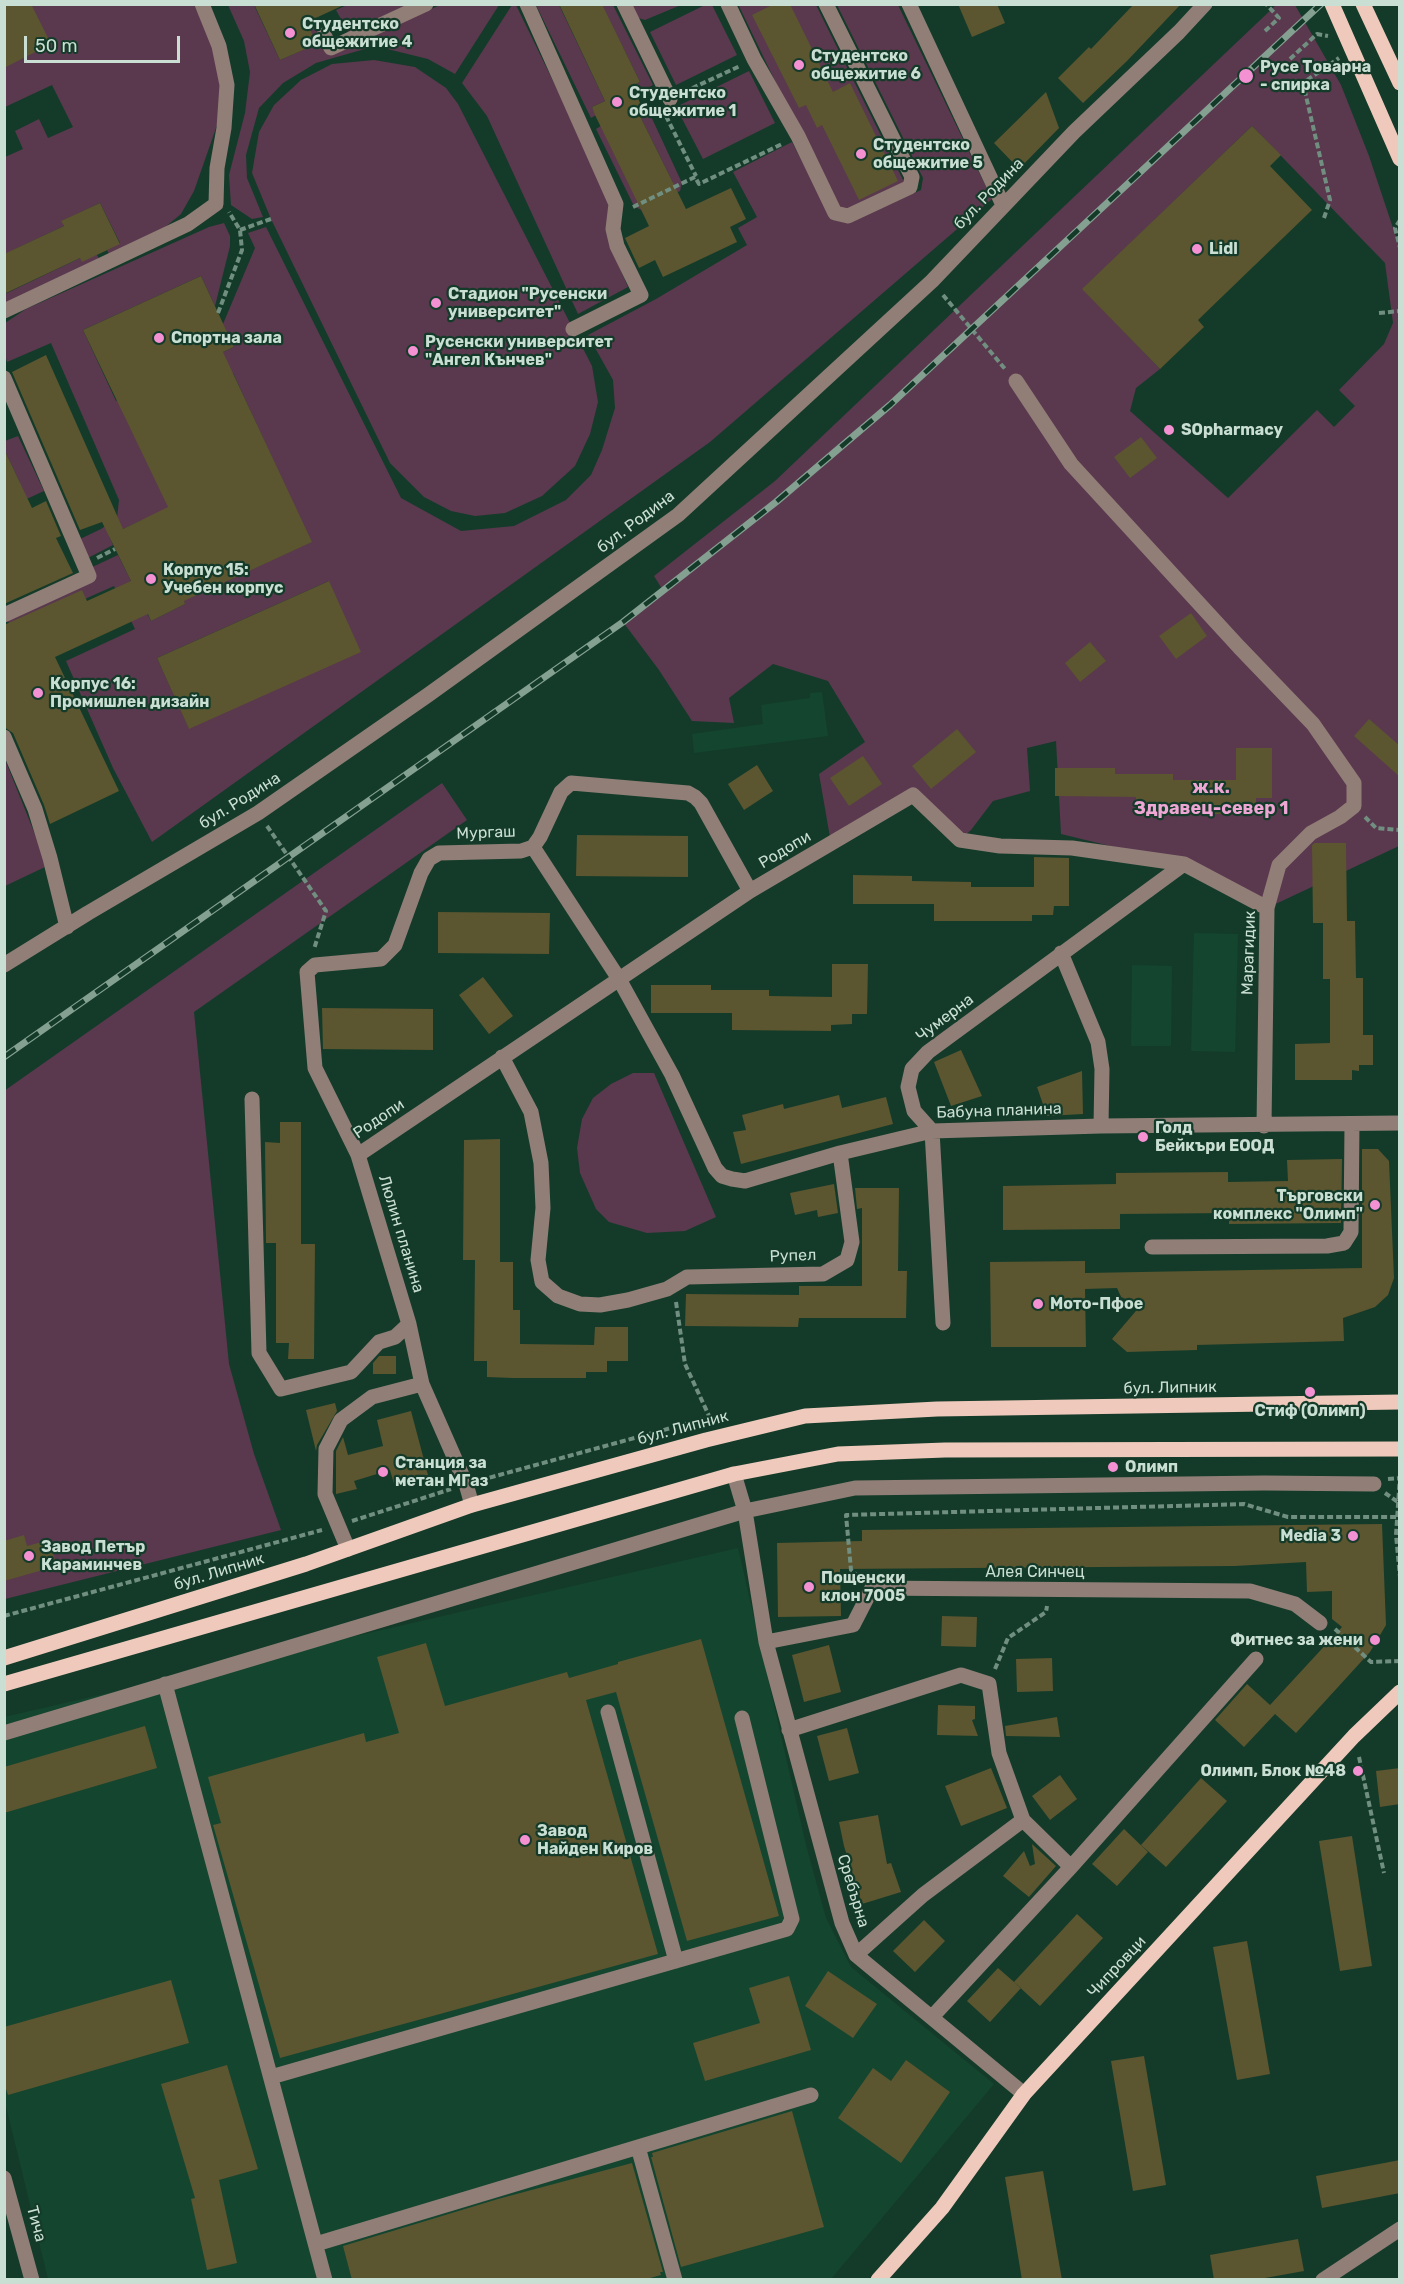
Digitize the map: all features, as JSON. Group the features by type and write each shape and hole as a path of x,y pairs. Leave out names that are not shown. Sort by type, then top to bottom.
{"main road":[{"path":"1332,4 1400,159"},
{"path":"1363,4 1400,83"},
{"name":"бул. Липник","path":"4,1658 306,1564 472,1506 706,1440 805,1416 937,1409 1400,1402"},
{"path":"4,1684 758,1468 850,1454 945,1450 1400,1449"},
{"name":"Чипровци","path":"878,2280 942,2208 1024,2094 1354,1736 1400,1692"}],"street":[{"path":"4,311 188,225 216,204 217,168 224,128 227,85 219,46 202,4"},
{"path":"324,36 331,48 426,4"},
{"path":"527,4 616,204 613,229 617,246 641,295 573,329"},
{"path":"624,4 670,99"},
{"path":"728,4 754,59 798,136 835,213 848,216 910,187 912,177 826,4"},
{"path":"909,4 1003,205"},
{"name":"бул. Родина","path":"4,965 258,813 428,695 678,515 932,281 1074,132 1179,32 1205,4"},
{"path":"4,378 89,576 4,615"},
{"path":"1016,381 1071,464 1239,647 1314,724 1354,783 1354,806"},
{"path":"4,737 35,809 67,927"},
{"name":"Мургаш","path":"307,972 315,965 381,959 395,945 421,873 429,859 439,853 521,851 533,847 561,792 571,783 688,793 701,803 750,891"},
{"name":"Родопи","path":"358,1155 750,891 913,795 960,840 1000,846 1072,849 1184,864 1267,908"},
{"name":"Марагидик","path":"1264,1126 1267,908 1279,865 1311,833 1340,818 1354,806"},
{"path":"533,847 619,979"},
{"name":"Чумерна","path":"932,1131 914,1112 908,1087 912,1069 928,1052 1184,864"},
{"path":"1061,953 1098,1042 1102,1070 1101,1126"},
{"name":"Люлин планина","path":"307,972 315,1068 358,1155 409,1323 422,1384 466,1484 472,1506"},
{"name":"Бабуна планина","path":"619,979 672,1075 714,1168 722,1176 745,1181 840,1153 932,1131 1101,1126 1400,1123"},
{"name":"Рупел","path":"502,1057 531,1112 541,1163 543,1208 537,1260 542,1282 558,1296 580,1304 600,1305 628,1300 667,1289 687,1276 823,1274 847,1260 852,1242 840,1153"},
{"path":"252,1099 259,1353 281,1389 351,1372 379,1342 395,1338 409,1323"},
{"path":"1152,1247 1327,1246 1344,1243 1351,1232 1352,1124"},
{"path":"932,1131 943,1323"},
{"path":"348,1549 325,1494 326,1449 341,1420 372,1397 422,1384"},
{"name":"Сребърна","path":"734,1474 745,1511 766,1642 842,1923 856,1954 1024,2094"},
{"path":"4,1733 745,1511 855,1488 1264,1482 1374,1484"},
{"path":"766,1642 853,1625 872,1588"},
{"name":"Алея Синчец","path":"872,1588 1250,1591 1295,1604 1320,1623"},
{"path":"932,2017 1071,1867 1256,1659"},
{"path":"789,1730 961,1675 989,1684 999,1753 1023,1820 1071,1867"},
{"path":"165,1684 325,2280"},
{"path":"608,1712 676,1961"},
{"path":"271,2077 787,1929 792,1919 742,1718"},
{"path":"856,1954 923,1895 1023,1820"},
{"path":"316,2244 811,2095"},
{"path":"638,2147 675,2280"},
{"name":"Тича","path":"4,2178 32,2280"},
{"path":"1323,2280 1400,2229"}],"path":[{"path":"1265,31 1279,18 1266,4"},
{"path":"1290,58 1317,34"},
{"path":"1324,218 1330,200 1303,83 1352,49"},
{"path":"699,184 660,104 754,59"},
{"path":"699,184 798,136"},
{"path":"613,216 695,177 699,184"},
{"path":"216,204 228,212 240,230 242,250 218,313"},
{"path":"240,230 272,219"},
{"path":"1400,220 1395,228 1400,248"},
{"path":"932,281 1016,381"},
{"path":"1379,313 1400,310"},
{"path":"1354,806 1376,828 1400,830"},
{"path":"258,813 326,912 307,972"},
{"path":"667,1289 676,1300 685,1364 710,1418"},
{"path":"1400,1475 1396,1535 1400,1577"},
{"path":"872,1588 851,1570 846,1515 1244,1504 1288,1517 1398,1517"},
{"path":"989,1684 1008,1638 1046,1612 1048,1590"},
{"path":"1320,1623 1334,1629 1371,1662 1400,1662"},
{"path":"1354,1736 1384,1873"}],"shaded area":[{"path":"738,4 816,5 906,186 847,214 837,210"},
{"path":"10,5 194,5 215,49 223,81 222,111 194,191 181,214 158,233 111,258 107,250 120,243 100,203 62,221 64,226 5,254 5,157 23,149 15,131 39,119 48,138 73,127 52,85 5,107 5,67"},
{"path":"228,5 254,5 280,60 316,44 307,22 315,19 330,54 440,5 499,5 455,74 428,59 375,46 316,63 283,83 259,108 246,155 247,178 263,217 252,219 231,205 229,175 245,113 250,72 244,41"},
{"path":"347,5 407,5 348,32 336,10"},
{"path":"512,5 516,5 610,198 609,243 628,287 578,314 487,116 462,83"},
{"path":"536,5 559,5 605,101 592,107 596,115 591,118"},
{"path":"602,5 613,5 653,85 637,94 639,101 626,89 640,82"},
{"path":"628,5 681,5 645,20 635,17"},
{"path":"705,5 712,5 737,55 676,85 650,32"},
{"path":"837,5 898,5 992,199 710,442 152,842 113,768 66,661 135,629 114,586 13,631 7,619 88,569 118,555 151,621 185,604 142,520 109,536 113,545 86,559 78,540 117,518 119,500 51,343 7,362 5,323 26,309 209,227 224,223 230,236 230,246 215,306 201,276 83,330 116,401 234,347 223,324 255,248 248,233 266,227 401,498 461,531 514,526 566,500 591,475 602,450 615,408 613,380 588,335 656,299 747,245 738,228 757,217 733,172 792,142 833,220 847,223 921,190 923,178","holes":["233,373 311,542 207,590","329,581 189,728 157,658"]},
{"path":"1276,5 1295,5 1341,85 1369,156 1399,246 1399,846 1267,908 1184,864 1061,834 1056,741 1027,748 1030,791 993,801 971,830 960,840 913,795 831,843 819,774 865,742 828,681 773,664 729,698 734,723 692,721 659,670 623,622 664,592 654,576 775,481","holes":["1252,126 1385,263 1393,323 1384,344 1339,390 1355,406 1334,427 1317,410 1228,498 1130,411 1136,388 1160,369 1083,289"]},
{"name":"Стадион \"Русенски университет\"","path":"374,60 415,67 446,88 458,104 592,366 598,402 590,434 575,466 542,496 505,513 475,516 451,511 424,497 390,463 271,219 252,173 259,132 274,105 301,80 332,64"},
{"path":"749,71 775,123 703,159 676,107"},
{"path":"649,112 682,183 680,191 641,210 634,206 596,129 601,126 673,183 640,116"},
{"path":"97,255 102,264 5,310 5,294 80,258"},
{"path":"18,436 44,491 5,509 4,490 20,483 4,449 5,441"},
{"path":"822,692 828,736 694,753 692,734 763,724 761,705 810,698 810,693"},
{"path":"4,757 42,852 45,867 5,886"},
{"path":"442,783 467,820 194,1012 229,1364 254,1454 281,1530 5,1599 4,1091"},
{"path":"1194,933 1238,934 1235,1052 1191,1051"},
{"path":"1132,965 1172,966 1171,1046 1131,1046"},
{"path":"633,1073 654,1073 716,1217 685,1231 647,1233 609,1222 596,1209 580,1173 577,1148 582,1119 593,1098 611,1084"},
{"path":"738,1548 806,1845 826,1918 851,1967 994,2084 831,2279 48,2279 5,2102 4,1717"}],"building":[{"path":"4,4 31,4 51,44 4,68"},
{"name":"Студентско общежитие 4","path":"254,4 346,4 307,22 317,44 280,60"},
{"path":"559,4 602,4 640,82 632,86 645,113 640,116 686,209 731,188 746,219 730,227 737,242 663,277 655,260 639,268 625,238 649,226 595,115 592,107 605,101"},
{"path":"774,4 790,4 833,92 850,83 898,181 859,200 822,125 817,128 806,105 799,108 752,15"},
{"path":"958,4 997,4 1005,23 972,37"},
{"path":"1134,4 1181,4 1083,103 1058,78 1089,47 1091,49"},
{"path":"1046,92 1059,128 1019,169 994,143"},
{"name":"Lidl","path":"1252,126 1281,155 1270,166 1312,210 1198,320 1204,327 1160,369 1082,289"},
{"path":"100,203 120,244 82,262 80,258 4,294 4,254 64,226 61,221"},
{"path":"201,276 234,347 223,352 312,542 184,601 185,604 151,621 148,614 55,657 119,791 50,824 13,733 4,727 4,625 82,590 87,601 131,581 102,522 80,530 12,372 46,355 123,529 168,507 83,330"},
{"path":"1141,437 1157,458 1130,478 1114,457"},
{"path":"4,449 32,508 46,501 61,536 56,538 73,573 4,604"},
{"path":"329,581 361,652 189,729 157,658"},
{"path":"1191,613 1207,636 1176,659 1159,636"},
{"path":"1090,642 1106,661 1080,682 1065,663"},
{"path":"1369,719 1400,746 1400,777 1354,736"},
{"path":"957,729 976,752 931,789 912,766"},
{"path":"1236,748 1272,748 1272,798 1256,798 1256,808 1235,808 1235,814 1136,814 1136,797 1055,796 1055,768 1115,768 1115,774 1173,774 1173,780 1236,780"},
{"path":"863,756 882,784 849,806 830,778"},
{"path":"757,765 773,791 744,810 728,784"},
{"path":"577,835 688,836 688,877 576,876"},
{"path":"1315,843 1346,843 1347,921 1355,921 1356,978 1363,978 1363,1035 1373,1035 1373,1065 1359,1065 1359,1071 1352,1070 1352,1080 1295,1080 1295,1044 1330,1043 1330,979 1323,979 1323,923 1313,923 1312,845"},
{"path":"1034,857 1069,858 1069,906 1054,906 1053,915 1032,915 1032,921 934,921 934,904 853,904 853,875 912,876 912,881 971,882 971,887 1034,887"},
{"path":"438,912 550,913 549,954 438,953"},
{"path":"832,964 868,964 867,1014 852,1014 852,1024 831,1025 831,1031 732,1030 732,1013 651,1013 651,985 711,985 711,990 769,990 769,996 832,997"},
{"path":"483,977 513,1016 489,1034 459,995"},
{"path":"322,1008 433,1009 433,1050 323,1049"},
{"path":"961,1050 982,1096 951,1106 934,1062"},
{"path":"1082,1071 1083,1114 1047,1116 1037,1087"},
{"path":"839,1095 842,1108 886,1097 893,1124 741,1164 733,1132 746,1130 742,1115 783,1104 784,1109"},
{"path":"280,1122 301,1122 301,1244 315,1244 314,1359 288,1359 289,1343 276,1343 276,1243 266,1243 265,1142 280,1143"},
{"path":"500,1139 500,1262 513,1262 513,1310 520,1310 520,1344 594,1345 595,1327 628,1327 628,1361 607,1361 607,1372 586,1372 586,1378 487,1377 487,1361 474,1361 475,1260 463,1260 464,1140"},
{"path":"1362,1149 1378,1149 1389,1161 1394,1278 1388,1295 1375,1307 1343,1318 1344,1341 1197,1345 1197,1350 1127,1352 1112,1339 1141,1305 1121,1297 1117,1288 1085,1289 1086,1347 991,1347 990,1262 1085,1261 1085,1273 1362,1268"},
{"path":"1342,1159 1341,1223 1229,1224 1229,1213 1120,1214 1120,1229 1003,1230 1003,1186 1116,1184 1116,1173 1228,1172 1228,1182 1288,1181 1287,1160"},
{"path":"834,1184 838,1213 818,1217 817,1210 795,1215 790,1193"},
{"path":"855,1188 899,1188 898,1271 907,1271 906,1318 799,1318 798,1327 685,1326 686,1294 799,1295 799,1286 862,1286 862,1208 857,1209"},
{"path":"379,1356 396,1356 396,1374 373,1374 373,1363"},
{"path":"335,1403 337,1411 317,1445 316,1451 306,1410"},
{"path":"411,1411 428,1475 394,1484 390,1470 354,1481 357,1489 336,1494 336,1451 343,1437 348,1455 383,1446 377,1420"},
{"path":"1382,1524 1386,1625 1370,1652 1296,1733 1275,1714 1244,1747 1215,1720 1247,1684 1270,1705 1342,1627 1332,1619 1332,1591 1307,1592 1306,1562 1235,1566 840,1569 841,1616 778,1617 777,1543 862,1541 862,1530"},
{"name":"Завод Петър Караминчев","path":"24,1535 27,1546 49,1540 57,1566 4,1581 4,1541"},
{"path":"942,1616 977,1617 976,1647 941,1646"},
{"name":"Завод Найден Киров","path":"701,1639 779,1916 687,1941 616,1692 586,1700 658,1954 280,2058 213,1825 221,1823 208,1777 364,1733 366,1742 399,1733 377,1657 426,1643 445,1706 567,1672 569,1678"},
{"path":"829,1645 841,1692 804,1702 792,1655"},
{"path":"1052,1658 1053,1691 1017,1692 1016,1659"},
{"path":"938,1705 975,1706 975,1719 972,1720 978,1736 937,1735"},
{"path":"1057,1717 1060,1737 1006,1736 1005,1726"},
{"path":"145,1726 157,1768 4,1813 4,1767"},
{"path":"847,1728 859,1773 829,1781 817,1736"},
{"path":"991,1768 1007,1808 961,1826 945,1786"},
{"path":"1400,1768 1400,1804 1380,1807 1376,1771"},
{"path":"1060,1775 1077,1799 1050,1820 1032,1796"},
{"path":"1201,1778 1227,1801 1166,1867 1141,1845"},
{"path":"878,1815 887,1864 891,1863 901,1892 862,1904 839,1822"},
{"path":"1124,1829 1148,1852 1117,1886 1092,1864"},
{"path":"1352,1836 1372,1966 1340,1971 1319,1841"},
{"path":"1032,1844 1056,1866 1029,1897 1003,1876 1024,1851 1030,1866 1035,1864"},
{"path":"1077,1914 1103,1938 1040,2006 1014,1982"},
{"path":"924,1920 945,1941 915,1972 893,1951"},
{"path":"1247,1941 1270,2074 1237,2080 1213,1947"},
{"path":"998,1968 1021,1988 990,2022 967,2001"},
{"path":"828,1971 877,2004 853,2038 805,2006"},
{"path":"789,1976 811,2050 705,2081 693,2043 760,2023 749,1988"},
{"path":"171,1980 189,2043 8,2095 4,2083 4,2027"},
{"path":"1144,2056 1166,2185 1133,2191 1111,2061"},
{"path":"906,2060 950,2092 901,2163 838,2118 873,2068 891,2081"},
{"path":"227,2065 258,2169 219,2180 237,2263 207,2270 191,2199 195,2198 161,2084"},
{"path":"792,2111 824,2227 681,2267 651,2157 653,2157 652,2153"},
{"path":"1400,2160 1400,2193 1322,2208 1316,2176"},
{"path":"632,2163 663,2272 660,2272 661,2275 643,2280 352,2280 343,2246 498,2199"},
{"path":"1043,2171 1062,2280 1022,2280 1005,2177"},
{"path":"1298,2239 1304,2271 1254,2280 1214,2280 1210,2255"}],"railway":[{"path":"4,1057 623,622 776,502 890,405 1321,4"}],"place":[{"name":"Студентско общежитие 4","path":"290,33"},
{"name":"Студентско общежитие 6","path":"799,65"},
{"name":"Русе Товарна - спирка","path":"1246,76"},
{"name":"Студентско общежитие 1","path":"617,102"},
{"name":"Студентско общежитие 5","path":"861,154"},
{"name":"Lidl","path":"1197,249"},
{"name":"Стадион \"Русенски университет\"","path":"436,303"},
{"name":"Спортна зала","path":"159,338"},
{"name":"Русенски университет \"Ангел Кънчев\"","path":"413,351"},
{"name":"SOpharmacy","path":"1169,430"},
{"name":"Корпус 15: Учебен корпус","path":"151,579"},
{"name":"Корпус 16: Промишлен дизайн","path":"38,693"},
{"name":"Голд Бейкъри ЕООД","path":"1143,1137"},
{"name":"Търговски комплекс \"Олимп\"","path":"1375,1205"},
{"name":"Мото-Пфое","path":"1038,1304"},
{"name":"Стиф (Олимп)","path":"1310,1392"},
{"name":"Олимп","path":"1113,1467"},
{"name":"Станция за метан МГаз","path":"383,1472"},
{"name":"Media 3","path":"1353,1536"},
{"name":"Завод Петър Караминчев","path":"29,1556"},
{"name":"Пощенски клон 7005","path":"809,1587"},
{"name":"Фитнес за жени","path":"1375,1640"},
{"name":"Олимп, Блок №48","path":"1358,1771"},
{"name":"Завод Найден Киров","path":"525,1840"}],"district":[{"name":"ж.к. Здравец-север 1","path":"1211,798"}]}
